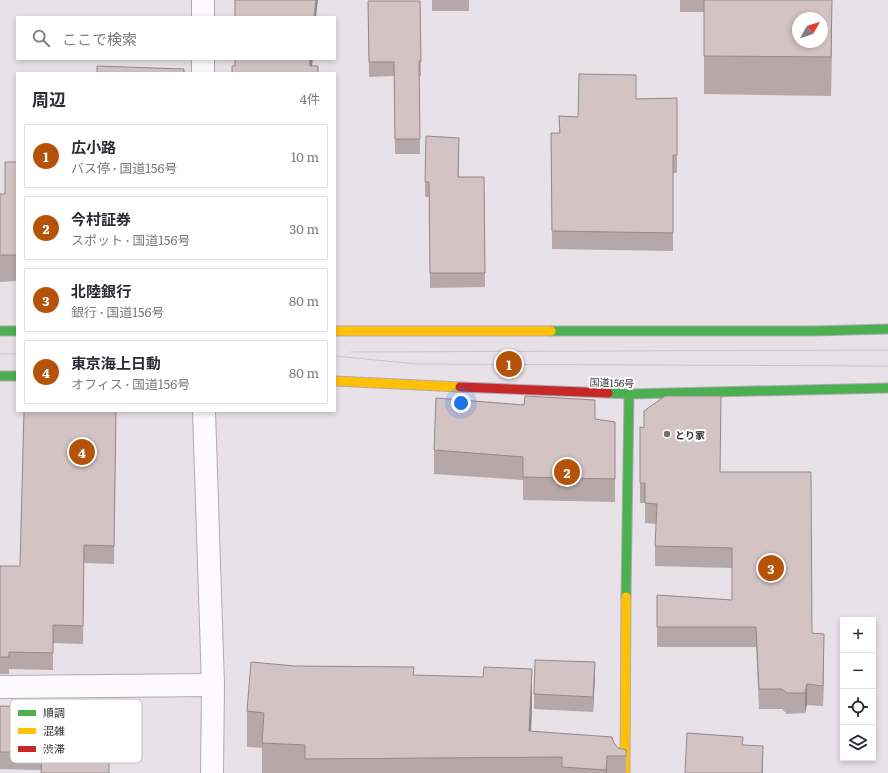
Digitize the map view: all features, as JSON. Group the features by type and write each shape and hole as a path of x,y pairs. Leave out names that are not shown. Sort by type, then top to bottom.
{"main road":[{"path":"336,331 812,332 888,330"},
{"path":"0,331 16,331"},
{"path":"0,376 16,376"},
{"name":"国道156号","path":"336,382 629,394 888,388"},
{"path":"625,773 629,394"}],"street":[{"path":"203,0 203,16"},
{"path":"203,60 203,72"},
{"path":"204,412 213,684 212,773"},
{"path":"0,687 213,684"}],"building":[{"path":"235,0 316,0 314,16 235,16"},
{"path":"704,0 832,0 831,57 704,56"},
{"path":"368,1 420,1 420,139 395,139 394,62 369,62"},
{"path":"235,60 310,60 310,66 318,66 318,72 232,72 232,66 235,66"},
{"path":"97,66 184,69 184,72 97,72"},
{"path":"579,74 636,75 636,99 677,98 677,155 673,155 673,233 552,231 551,133 560,133 559,116 578,117"},
{"path":"426,136 459,138 458,177 484,177 485,273 430,273 429,182 425,182"},
{"path":"5,162 16,162 16,255 0,255 0,194 5,194"},
{"path":"525,396 595,400 595,419 615,422 615,479 523,477 523,457 434,450 436,398 524,405"},
{"path":"665,396 721,396 720,472 811,472 812,633 824,634 823,686 807,684 805,693 787,693 782,689 759,689 756,627 657,627 657,595 732,600 732,548 655,546 657,504 645,503 645,483 640,483 640,427 644,428 644,411"},
{"path":"24,412 116,412 114,546 84,545 83,626 53,625 53,653 9,652 9,657 0,657 0,566 20,566"},
{"path":"535,660 595,662 593,697 534,694"},
{"path":"251,662 295,666 414,667 413,675 483,677 484,667 532,669 529,731 612,737 618,748 626,750 626,756 607,756 606,770 562,767 562,757 305,759 305,745 262,743 264,713 247,711"},
{"path":"0,706 10,706 10,752 0,752"},
{"path":"687,733 743,737 742,745 763,746 762,773 685,773"},
{"path":"41,763 109,763 109,773 41,773"}],"tram line":[{"path":"351,352 888,350"},
{"path":"0,354 16,354"},
{"path":"336,356 417,364 888,366"}],"traffic: fast":[{"path":"551,331 813,331 888,329"},
{"path":"0,331 16,331"},
{"path":"0,376 16,376"},
{"path":"608,393 629,394 888,388"},
{"path":"626,597 629,394"}],"traffic: slow":[{"path":"336,331 551,331"},
{"path":"336,381 460,387"},
{"path":"625,773 626,597"}],"traffic: jam":[{"path":"460,387 608,393"}],"place":[{"name":"広小路","path":"509,364"},
{"name":"とり家","path":"667,434"},
{"name":"東京海上日動","path":"82,452"},
{"name":"今村証券","path":"567,472"},
{"name":"北陸銀行","path":"771,568"}]}
